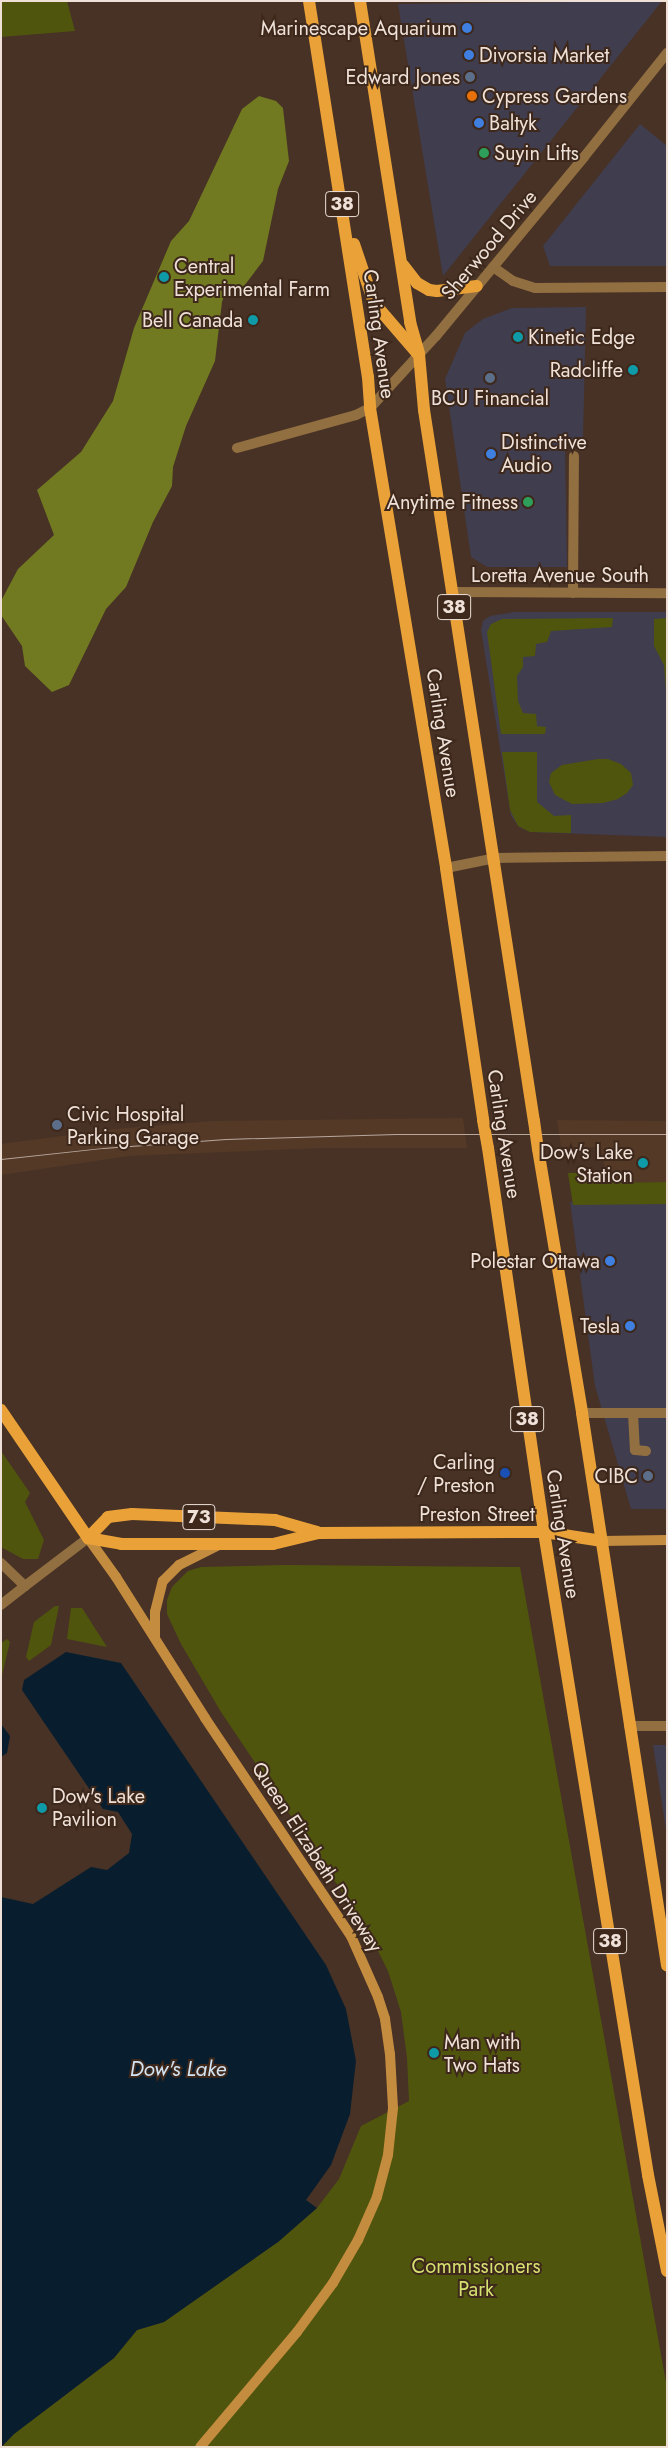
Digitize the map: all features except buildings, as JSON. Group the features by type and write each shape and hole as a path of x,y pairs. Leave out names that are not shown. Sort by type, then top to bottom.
{"main road":[{"name":"Carling Avenue","path":"309,1 342,202 368,377 370,408 446,868 544,1532 648,2175 667,2271"},
{"name":"Carling Avenue","path":"360,1 410,322 419,354 424,410 667,1966"},
{"path":"342,202 367,288 374,303 419,354"},
{"path":"401,260 407,272 417,284 429,290 443,291 477,286"},
{"path":"1,1410 88,1538"},
{"name":"Preston Street","path":"88,1538 108,1518 132,1514 275,1520 318,1533"},
{"name":"Preston Street","path":"88,1538 121,1544 273,1544 318,1533 544,1532 602,1541 667,1540"},
{"name":"Queen Elizabeth Driveway","path":"88,1538 352,1936 372,1978 385,2019 393,2108 388,2155 377,2197 358,2240 333,2283 297,2332 200,2447"},
{"path":"156,1641 154,1612 163,1581 179,1565 222,1544"}],"street":[{"name":"Sherwood Drive","path":"370,408 493,267 667,53"},
{"path":"493,267 513,281 535,288 667,287"},
{"path":"237,448 356,415 370,408"},
{"path":"574,456 574,593"},
{"name":"Loretta Avenue South","path":"452,592 667,593"},
{"path":"446,868 495,858 667,856"},
{"path":"582,1413 667,1413"},
{"path":"634,1413 635,1450 646,1450"},
{"path":"1,1605 88,1538"},
{"path":"1,1563 25,1586"},
{"path":"629,1726 667,1726"}],"shaded area":[{"path":"662,1 443,276 398,4"},
{"path":"640,124 667,146 667,266 550,266 543,246"},
{"path":"586,307 583,440 565,442 567,567 487,567 471,557 445,379 465,333 483,319 512,308"},
{"path":"514,612 667,612 667,837 530,832 519,827 511,816 481,630 483,621 490,616"},
{"path":"463,1118 467,1148 324,1148 129,1156 1,1175 1,1144 114,1129 213,1121"},
{"path":"557,1120 667,1121 667,1182 609,1183 600,1147 561,1147"},
{"path":"667,1200 667,1509 631,1509 595,1386 570,1202"},
{"path":"653,1745 667,1745 667,1836"}],"green space":[{"path":"1,1 67,1 75,31 1,37"},
{"path":"259,96 276,101 283,108 289,161 278,189 263,261 244,286 225,293 222,302 215,361 186,426 173,467 172,486 153,522 126,587 106,609 69,685 52,692 25,666 22,646 1,615 1,601 18,569 54,535 37,490 81,452 113,401 134,328 171,241 189,221 242,109"},
{"path":"613,618 612,627 551,631 547,642 536,644 535,656 523,657 523,667 517,676 518,701 523,713 536,714 537,726 546,727 545,734 501,734 487,632 491,624 502,619"},
{"path":"667,618 666,690 664,665 654,646 654,619"},
{"path":"502,752 537,752 537,802 554,816 571,815 571,833 530,832 518,826 510,810"},
{"path":"608,759 621,764 631,773 633,785 627,793 618,799 603,803 572,804 555,795 549,782 551,773 562,765"},
{"path":"606,1172 609,1183 667,1182 667,1204 573,1205 568,1173"},
{"path":"1,1451 30,1493 25,1502 44,1540 38,1559 23,1559 1,1547"},
{"name":"Commissioners Park","path":"286,1565 520,1567 667,2388 667,2447 2,2447 14,2434 114,2358 137,2330 164,2322 278,2242 317,2208 339,2179 361,2126 409,2101 407,2058 401,2012 388,1971 367,1929 221,1712 181,1644 167,1614 167,1600 172,1587 188,1571 201,1567"},
{"path":"55,1606 59,1606 51,1645 29,1661 26,1657 34,1622"},
{"path":"71,1608 82,1608 107,1647 67,1639"},
{"path":"7,1639 10,1642 1,1679 1,1643"}],"water":[{"name":"Dow's Lake","path":"66,1652 121,1663 326,1965 346,2009 356,2061 350,2114 331,2165 306,2200 317,2208 278,2242 164,2322 137,2330 114,2358 14,2434 1,2447 1,1897 33,1904 91,1867 107,1870 129,1853 132,1834 118,1812 103,1809 22,1690 24,1680"},
{"path":"1,1724 10,1736 7,1753 1,1757"}],"tram line":[{"path":"1,1159 103,1148 226,1139 396,1134 667,1134"}],"place":[{"name":"Marinescape Aquarium","path":"467,28"},
{"name":"Divorsia Market","path":"469,55"},
{"name":"Edward Jones","path":"470,77"},
{"name":"Cypress Gardens","path":"472,96"},
{"name":"Baltyk","path":"479,123"},
{"name":"Suyin Lifts","path":"484,153"},
{"name":"Central Experimental Farm","path":"164,277"},
{"name":"Bell Canada","path":"253,320"},
{"name":"Kinetic Edge","path":"518,337"},
{"name":"Radcliffe","path":"633,370"},
{"name":"BCU Financial","path":"490,378"},
{"name":"Distinctive Audio","path":"491,454"},
{"name":"Anytime Fitness","path":"528,502"},
{"name":"Civic Hospital Parking Garage","path":"57,1125"},
{"name":"Dow's Lake Station","path":"643,1163"},
{"name":"Polestar Ottawa","path":"610,1261"},
{"name":"Tesla","path":"630,1326"},
{"name":"Carling / Preston","path":"505,1473"},
{"name":"CIBC","path":"648,1476"},
{"name":"Dow's Lake Pavilion","path":"42,1808"},
{"name":"Man with Two Hats","path":"434,2053"}]}
